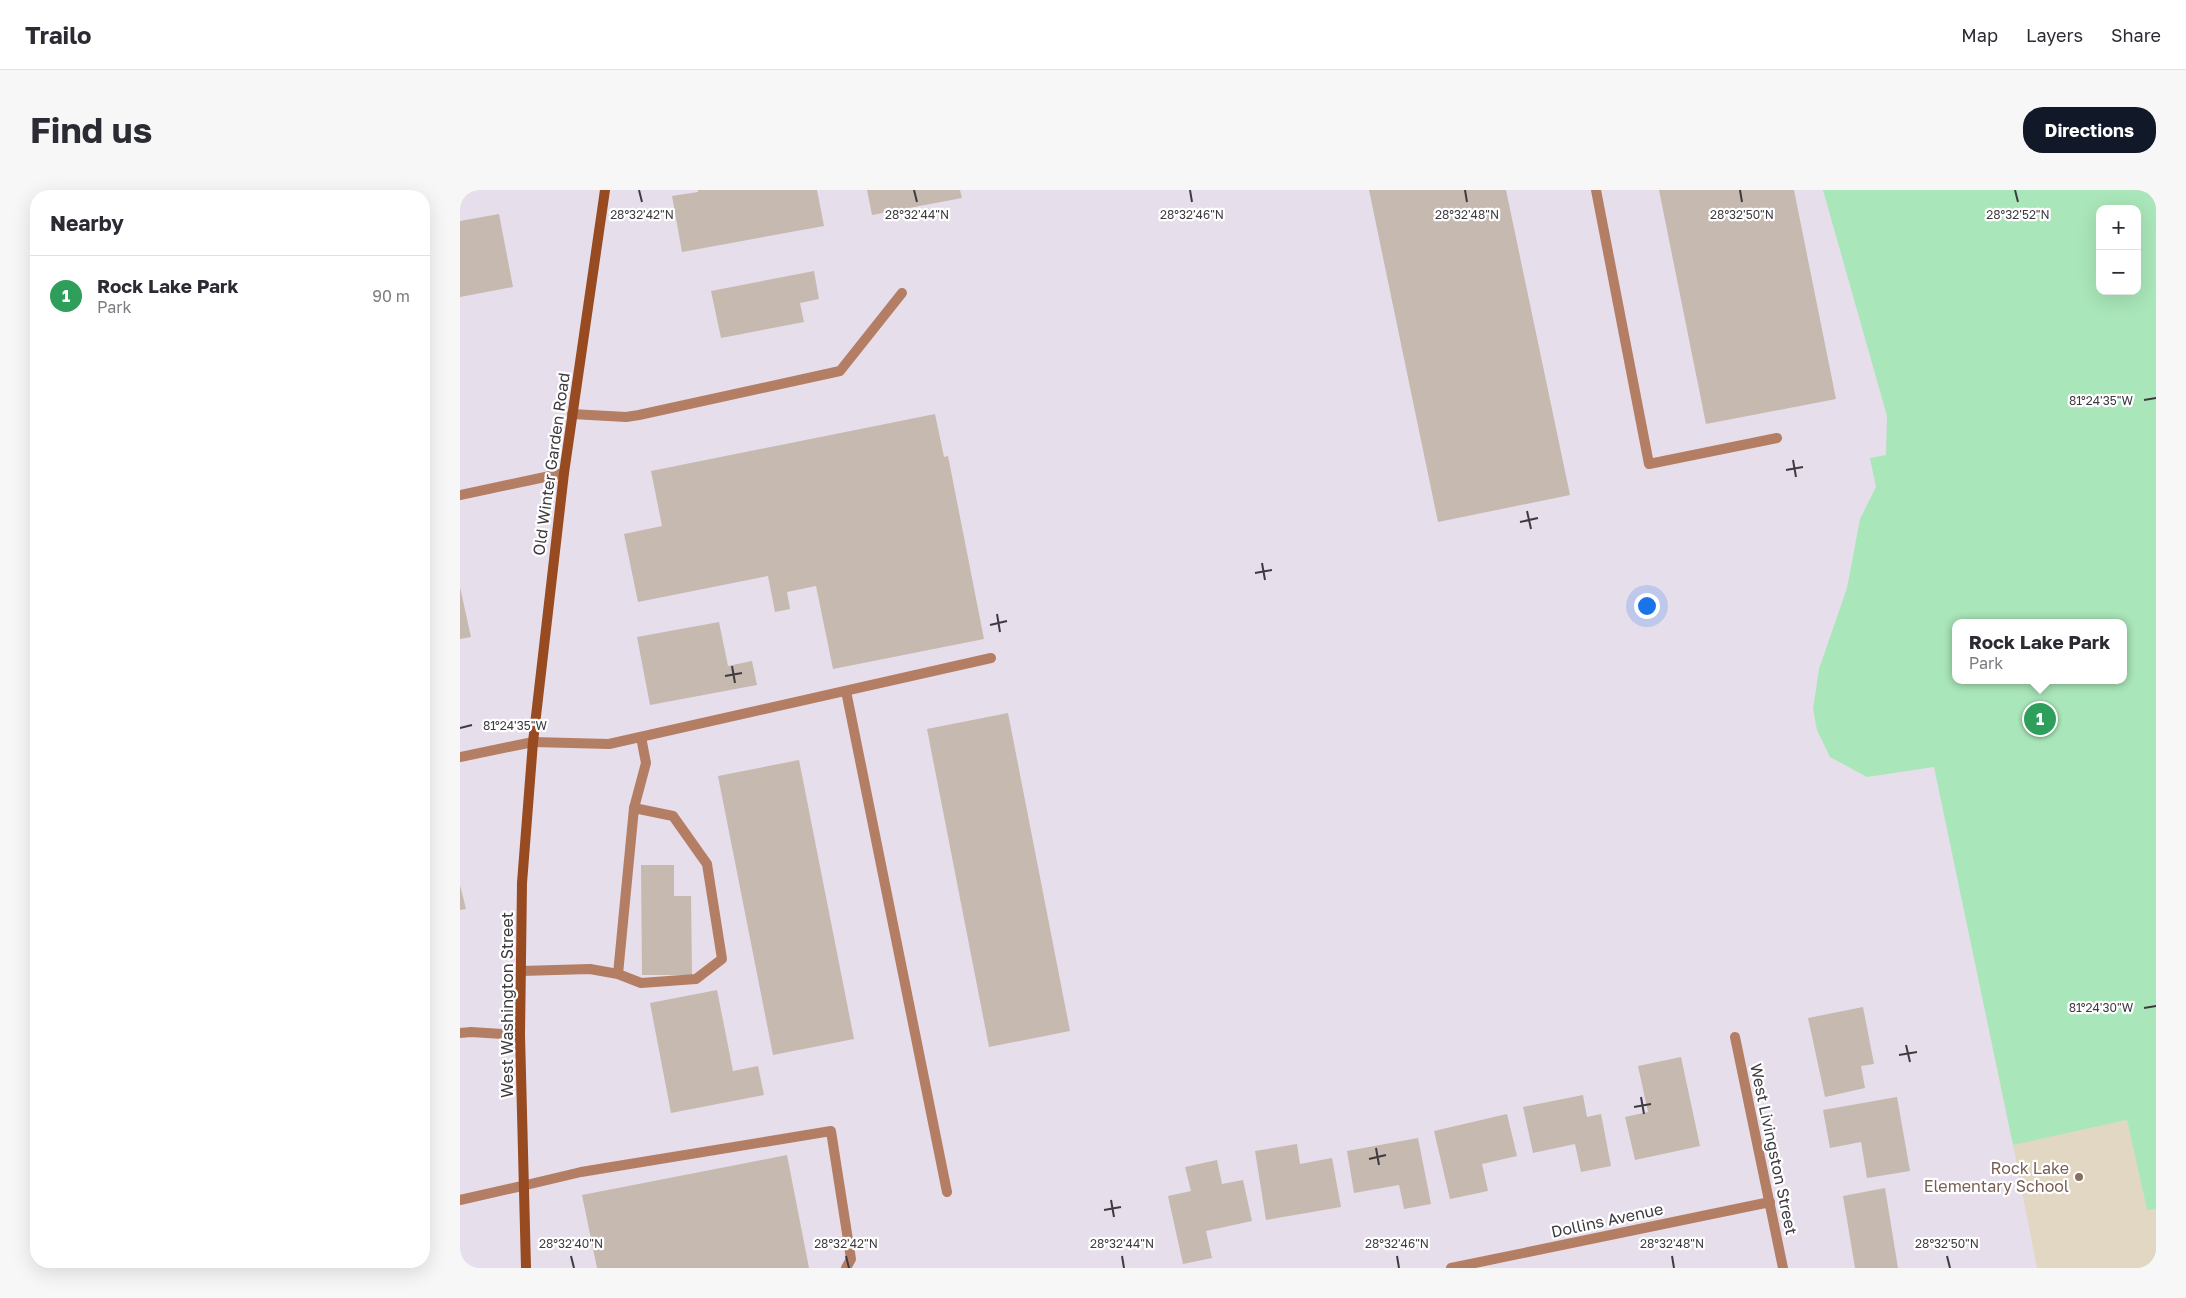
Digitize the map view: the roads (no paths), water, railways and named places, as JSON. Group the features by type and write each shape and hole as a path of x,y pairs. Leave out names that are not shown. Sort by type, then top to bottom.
{"main road":[{"name":"Old Winter Garden Road","path":"533,742 564,473 605,190"},
{"name":"West Washington Street","path":"526,1268 522,1186 520,1035 522,883 533,742"}],"street":[{"path":"1596,190 1648,464 1777,438"},
{"path":"572,414 626,417 639,415 840,370 902,293"},
{"path":"460,495 564,473"},
{"path":"460,757 533,742 609,744 991,658"},
{"path":"846,691 947,1192"},
{"path":"618,974 634,808 646,763 640,737"},
{"path":"521,971 590,969 618,974 641,983 696,979 722,960 707,864 673,816 634,808"},
{"path":"460,1033 520,1035"},
{"name":"West Livingston Street","path":"1735,1037 1783,1268"},
{"path":"460,1200 581,1172 831,1131 851,1258 846,1268"},
{"name":"Dollins Avenue","path":"1451,1268 1770,1202"}],"place":[{"name":"Rock Lake Park","path":"2040,719"},
{"name":"Rock Lake Elementary School","path":"2079,1177"}]}
